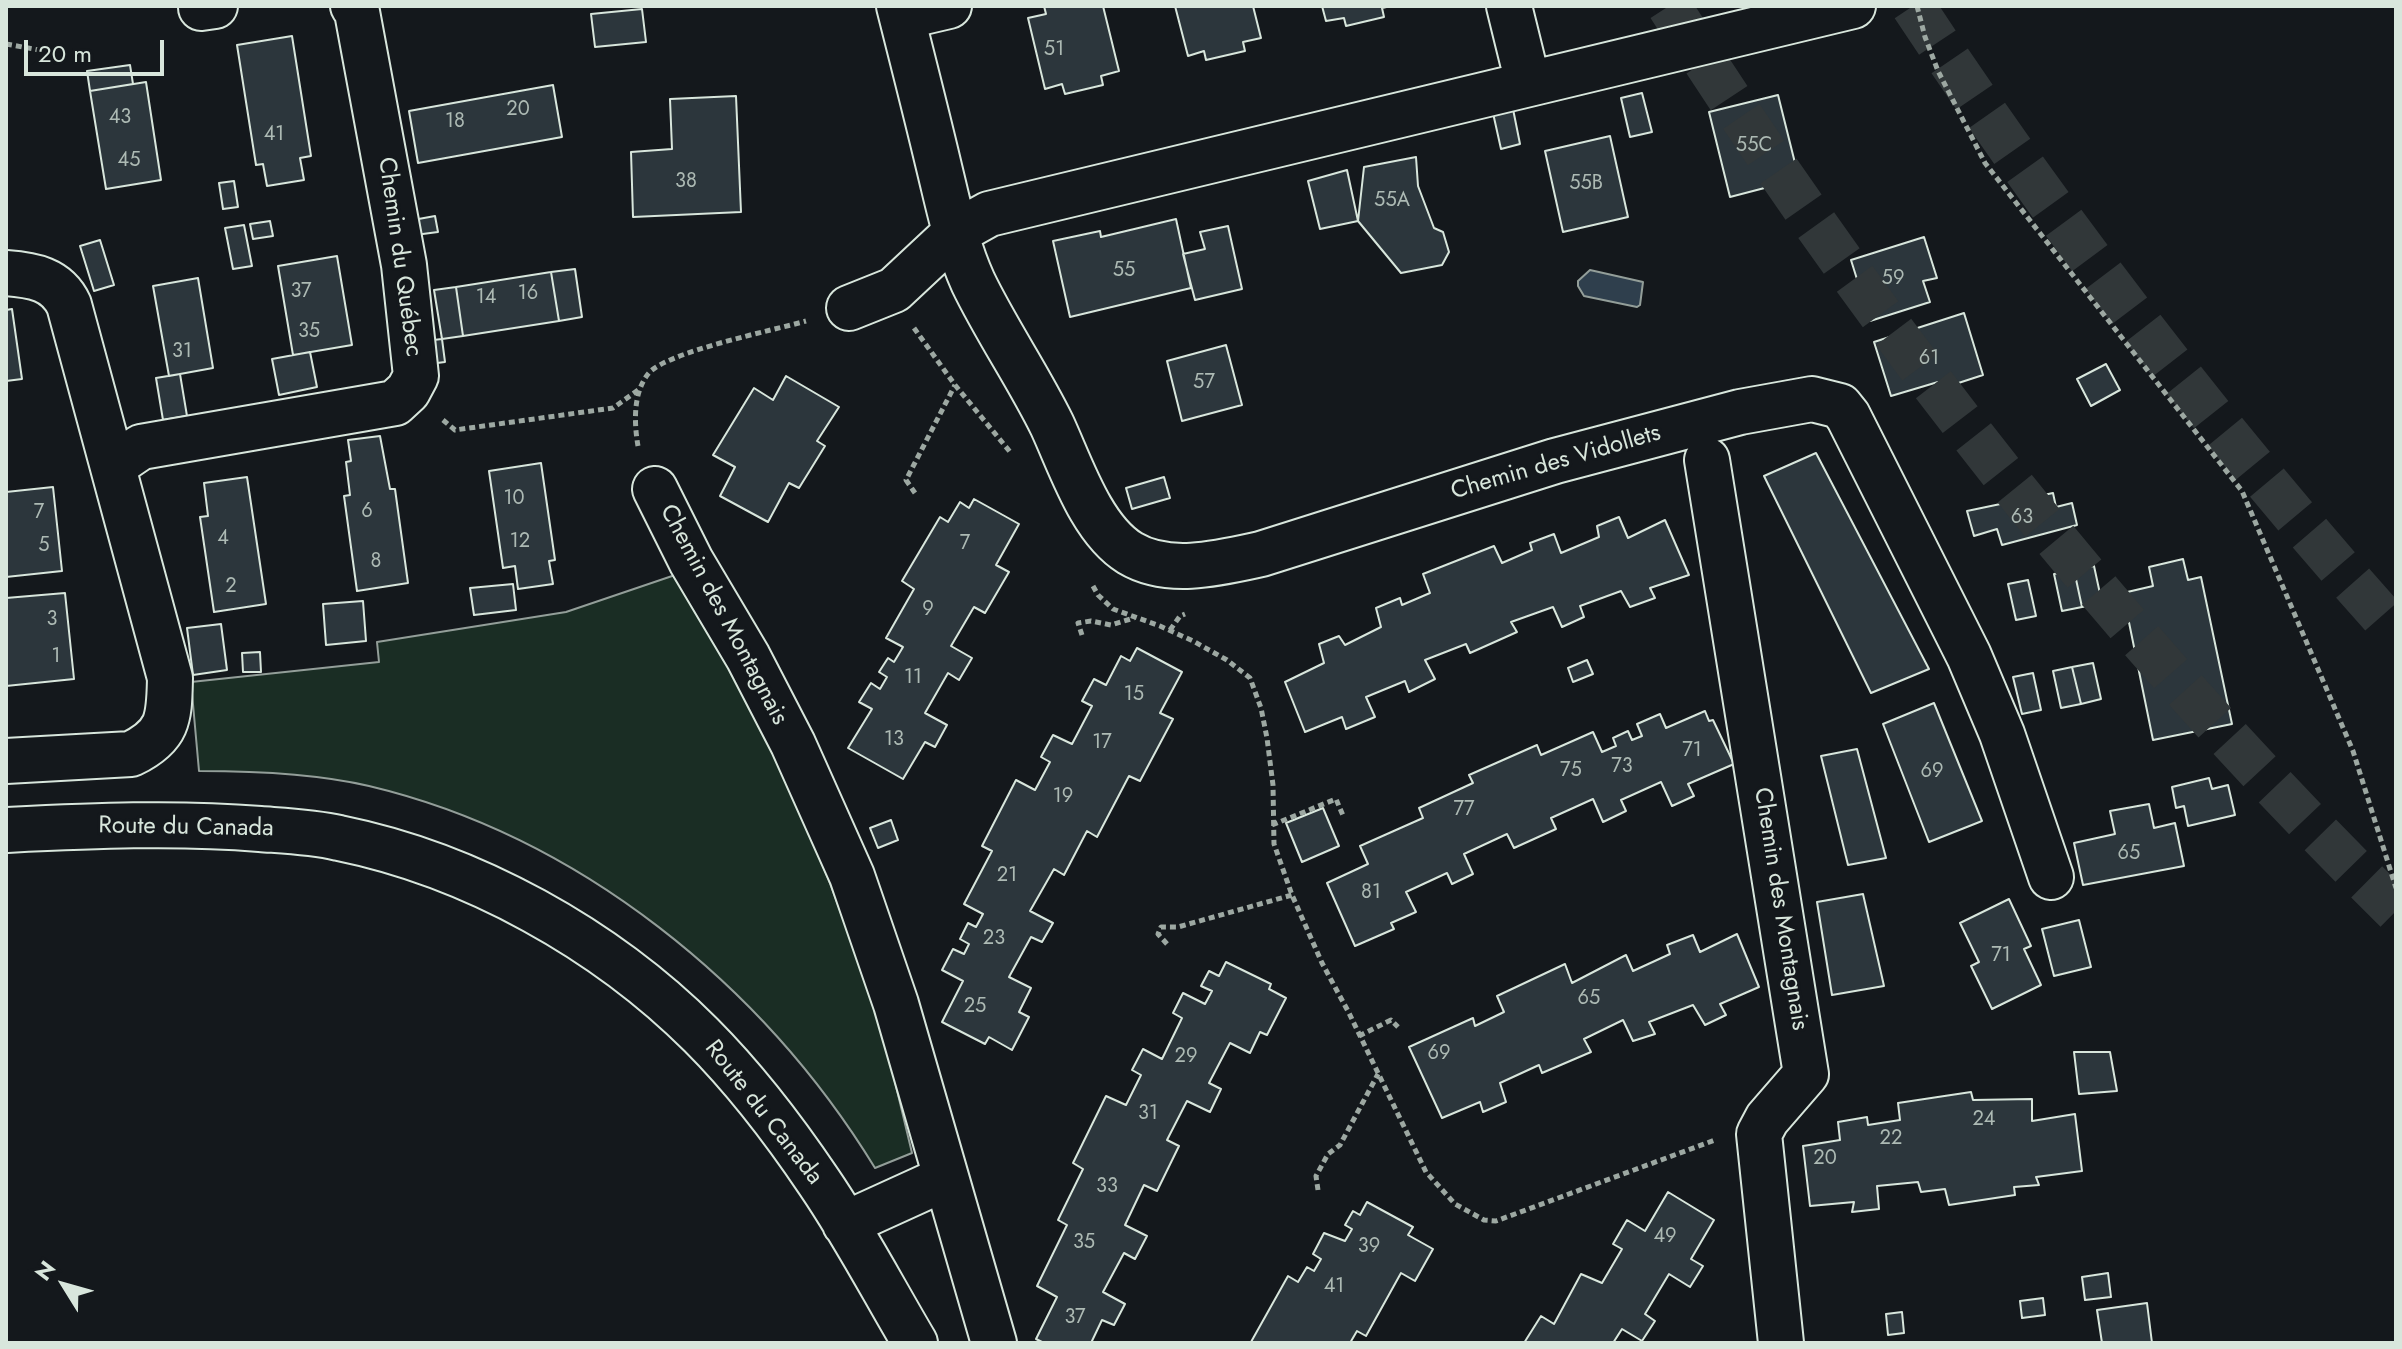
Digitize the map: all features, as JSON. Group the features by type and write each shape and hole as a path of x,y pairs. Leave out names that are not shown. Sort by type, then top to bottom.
{"street":[{"path":"201,6 215,6"},
{"name":"Chemin du Québec","path":"113,466 141,447 395,403 408,391 416,376 404,265 357,12 353,6"},
{"name":"Chemin des Vidollets","path":"949,6 901,12 955,233 973,281 1031,383 1091,508 1107,534 1133,555 1170,565 1214,564 1261,554 1555,461 1740,412 1812,399 1840,406 1848,416 1969,656 2002,734 2051,877"},
{"path":"1509,6 1528,83"},
{"path":"849,308 894,290 955,233 989,214 1853,6"},
{"path":"6,273 45,280 55,284 64,294 170,678 166,727 146,747 131,754 6,761"},
{"name":"Chemin des Montagnais","path":"1707,460 1806,1074 1767,1119 1759,1134"},
{"name":"Chemin des Montagnais","path":"655,489 691,561 767,694 852,876 896,1004 994,1343"},
{"name":"Route du Canada","path":"6,830 162,824 297,831 375,846 461,876 546,918 600,952 667,1003 702,1035 743,1081 781,1129 845,1224 915,1343"},
{"path":"1759,1134 1781,1343"},
{"path":"845,1224 946,1178"}],"path":[{"path":"1917,6 1938,71 1985,163 2242,491 2353,751 2396,888"},
{"path":"6,44 50,52"},
{"path":"894,290 909,321 955,385 1017,460"},
{"path":"491,424 613,408 642,387 648,374 659,365 697,351 849,308"},
{"path":"915,493 906,480 955,385"},
{"name":"Chemin des Montagnais","path":"642,387 635,427 638,447 655,489"},
{"path":"1088,574 1104,602 1204,647 1250,678 1261,708 1267,738 1273,785 1274,844 1292,895 1426,1172 1455,1204 1484,1220 1496,1221 1719,1138 1759,1134"},
{"path":"1082,635 1078,623 1091,621 1111,625 1134,617"},
{"path":"1272,825 1336,799 1344,818"},
{"path":"1167,944 1158,934 1161,927 1178,927 1292,895"},
{"path":"1359,1036 1391,1020 1398,1027"},
{"path":"1318,1190 1316,1176 1328,1154 1340,1145 1378,1073"}],"green space":[{"path":"681,573 756,710 828,878 879,1015 912,1153 875,1168 830,1101 778,1038 721,980 659,927 592,881 521,841 446,809 369,786 284,774 199,771 191,682 379,662 377,642 566,612"}],"water":[{"path":"1590,270 1643,282 1640,305 1637,307 1584,296 1578,281"}],"building":[{"path":"1044,6 1103,6 1119,71 1101,76 1103,85 1065,94 1062,84 1045,89 1028,18 1046,14"},
{"path":"1175,6 1253,6 1261,38 1243,42 1245,51 1206,60 1204,51 1188,56"},
{"path":"1322,6 1391,6 1382,8 1384,17 1346,26 1344,18 1326,21"},
{"path":"642,9 646,42 595,47 591,14"},
{"path":"292,36 311,156 300,158 304,180 267,186 263,164 256,165 237,45"},
{"path":"130,65 133,84 90,91 87,71"},
{"path":"146,82 161,180 106,189 90,91"},
{"path":"553,85 562,137 418,163 409,111"},
{"path":"1642,93 1652,132 1630,137 1621,98"},
{"path":"1778,95 1799,179 1730,197 1709,112"},
{"path":"736,96 741,212 633,217 631,152 672,149 670,99"},
{"path":"1513,109 1520,144 1501,149 1493,113"},
{"path":"1610,136 1628,217 1563,232 1545,151"},
{"path":"1416,157 1418,186 1434,228 1443,232 1449,252 1442,265 1401,273 1358,221 1364,167"},
{"path":"1347,170 1358,221 1320,229 1308,181"},
{"path":"234,181 238,207 223,209 219,183"},
{"path":"435,216 438,232 415,235 413,220"},
{"path":"1176,219 1191,288 1070,317 1053,241 1100,231 1101,237"},
{"path":"270,221 273,236 253,239 250,224"},
{"path":"244,225 252,266 233,269 225,228"},
{"path":"1228,226 1242,289 1195,300 1183,254 1205,249 1200,232"},
{"path":"1924,237 1937,278 1923,281 1930,302 1870,321 1851,260"},
{"path":"100,240 114,285 94,291 80,246"},
{"path":"337,256 352,345 293,355 278,266"},
{"path":"575,269 582,317 559,321 551,272"},
{"path":"551,272 559,321 463,336 456,287"},
{"path":"198,278 213,368 169,376 153,286"},
{"path":"456,287 463,336 442,339 434,290"},
{"path":"12,309 22,379 6,381 6,310"},
{"path":"1964,313 1983,375 1940,389 1938,382 1891,396 1874,342"},
{"path":"442,339 445,362 429,364 425,341"},
{"path":"1226,345 1242,405 1182,421 1167,361"},
{"path":"310,352 317,387 279,395 272,359"},
{"path":"2106,364 2120,390 2091,406 2077,379"},
{"path":"180,374 187,416 163,420 156,378"},
{"path":"786,376 839,407 817,441 825,446 799,488 789,483 768,522 720,496 735,467 713,455 754,388 773,400"},
{"path":"380,436 390,489 395,489 408,583 357,591 344,496 350,495 346,462 351,461 348,440"},
{"path":"1816,453 1929,669 1871,693 1764,476"},
{"path":"541,463 555,560 549,561 553,584 518,589 515,566 503,568 489,471"},
{"path":"247,477 266,604 214,612 200,517 208,516 204,483"},
{"path":"1164,477 1170,498 1132,509 1126,488"},
{"path":"53,487 62,571 6,577 6,492"},
{"path":"2053,493 2056,507 2072,503 2077,525 2002,545 1997,529 1974,536 1967,511"},
{"path":"974,499 1019,524 996,565 1009,572 985,613 974,607 951,646 972,658 959,680 948,673 925,713 947,725 935,747 925,742 903,779 848,748 872,709 859,702 871,683 880,689 887,677 879,672 888,658 894,662 903,647 886,638 914,589 902,581 940,517 948,522 960,502 969,508"},
{"path":"1619,517 1628,538 1665,520 1689,575 1650,588 1655,598 1630,607 1621,591 1580,606 1584,617 1562,627 1553,607 1511,622 1517,632 1470,653 1466,644 1425,660 1435,679 1409,692 1405,681 1366,697 1375,717 1346,729 1342,717 1305,732 1285,682 1324,663 1319,644 1339,636 1345,645 1381,627 1376,608 1400,598 1402,605 1430,593 1423,574 1494,546 1502,563 1532,550 1530,543 1554,534 1561,553 1599,537 1597,526"},
{"path":"2183,559 2188,580 2201,577 2232,724 2153,740 2123,593 2153,586 2149,567"},
{"path":"2094,566 2102,603 2082,607 2074,570"},
{"path":"2074,570 2082,607 2062,611 2054,574"},
{"path":"2028,580 2036,616 2016,620 2008,584"},
{"path":"513,584 516,610 474,615 470,588"},
{"path":"65,593 74,679 6,686 6,598"},
{"path":"363,601 366,641 326,645 323,604"},
{"path":"221,624 227,670 193,675 187,628"},
{"path":"1137,648 1182,672 1160,713 1173,719 1140,781 1129,776 1097,837 1087,831 1064,875 1054,869 1030,911 1053,923 1042,942 1031,937 1009,977 1031,988 1019,1012 1029,1017 1012,1050 989,1037 985,1044 942,1022 963,981 942,970 953,949 964,954 969,944 960,939 968,923 976,927 983,914 964,904 992,851 982,846 1016,780 1035,790 1050,762 1041,757 1053,735 1072,744 1092,706 1082,701 1094,679 1106,685 1121,656 1130,661"},
{"path":"260,652 261,672 243,672 242,653"},
{"path":"1587,660 1593,674 1573,682 1568,668"},
{"path":"2093,663 2101,699 2081,704 2072,667"},
{"path":"2072,667 2081,704 2061,708 2053,671"},
{"path":"2033,673 2041,710 2022,714 2013,677"},
{"path":"1934,703 1982,821 1929,842 1883,724"},
{"path":"1705,711 1709,721 1713,720 1734,764 1688,784 1694,796 1672,806 1661,782 1621,800 1626,811 1603,822 1593,799 1551,818 1556,829 1514,848 1507,834 1464,854 1473,874 1452,884 1447,873 1406,892 1416,912 1391,923 1394,929 1355,946 1327,883 1368,864 1360,846 1423,818 1419,808 1473,783 1469,775 1537,745 1541,755 1593,732 1602,752 1616,746 1613,738 1628,731 1632,740 1642,736 1637,724 1660,714 1666,728"},
{"path":"1857,749 1886,858 1848,865 1821,756"},
{"path":"2209,778 2212,789 2228,785 2235,815 2188,826 2184,806 2176,808 2172,787"},
{"path":"2149,804 2154,828 2175,823 2184,866 2083,885 2074,843 2115,834 2110,811"},
{"path":"1323,808 1339,846 1302,862 1286,823"},
{"path":"891,820 898,840 878,848 870,828"},
{"path":"1863,894 1884,986 1832,995 1817,902"},
{"path":"2009,899 2031,946 2024,949 2041,985 1992,1009 1971,966 1979,962 1960,923"},
{"path":"2079,920 2091,967 2054,976 2042,929"},
{"path":"1737,934 1759,987 1720,1004 1726,1015 1705,1025 1693,1005 1649,1022 1655,1034 1633,1041 1623,1020 1584,1039 1591,1052 1542,1073 1539,1065 1500,1083 1506,1102 1483,1112 1480,1102 1442,1118 1409,1047 1473,1018 1475,1026 1504,1012 1497,996 1565,964 1572,983 1626,955 1633,971 1670,954 1667,945 1693,935 1700,952"},
{"path":"1226,962 1271,984 1269,989 1286,998 1267,1035 1260,1032 1250,1053 1230,1043 1209,1083 1221,1089 1210,1112 1187,1101 1167,1140 1179,1146 1157,1191 1144,1185 1125,1225 1147,1236 1135,1259 1124,1253 1103,1292 1125,1304 1114,1325 1102,1320 1091,1343 1044,1343 1036,1339 1057,1297 1037,1286 1067,1225 1058,1220 1083,1169 1073,1163 1106,1096 1126,1105 1141,1075 1132,1070 1143,1049 1162,1059 1182,1018 1173,1013 1183,993 1205,1004 1212,991 1201,986 1209,971 1219,976"},
{"path":"2074,1052 2110,1052 2117,1091 2079,1094"},
{"path":"1971,1092 1973,1100 2032,1099 2032,1121 2075,1114 2082,1171 2036,1177 2039,1185 2014,1187 2015,1195 1949,1205 1945,1189 1921,1192 1918,1182 1877,1186 1879,1209 1852,1212 1854,1202 1810,1206 1803,1146 1840,1140 1838,1122 1867,1117 1868,1125 1900,1120 1898,1103"},
{"path":"1668,1192 1714,1220 1691,1259 1703,1266 1690,1287 1669,1274 1645,1314 1655,1321 1642,1341 1622,1329 1613,1343 1524,1343 1541,1316 1554,1324 1581,1274 1602,1283 1622,1249 1613,1244 1627,1220 1645,1231"},
{"path":"1367,1202 1413,1227 1408,1235 1433,1249 1415,1281 1401,1273 1366,1336 1357,1331 1350,1343 1251,1342 1288,1276 1298,1282 1307,1267 1314,1271 1321,1259 1313,1254 1324,1233 1345,1241 1352,1229 1345,1225 1353,1211 1360,1215"},
{"path":"2108,1273 2111,1297 2085,1300 2082,1277"},
{"path":"2043,1298 2045,1315 2022,1318 2020,1301"},
{"path":"2147,1303 2152,1343 2102,1343 2097,1310"},
{"path":"1902,1312 1904,1333 1888,1335 1886,1314"}],"tunnel":[{"path":"1669,6 1832,247 2007,479 2195,701 2396,911"},
{"path":"1913,6 2025,169 2143,328 2267,482 2396,632"}]}
